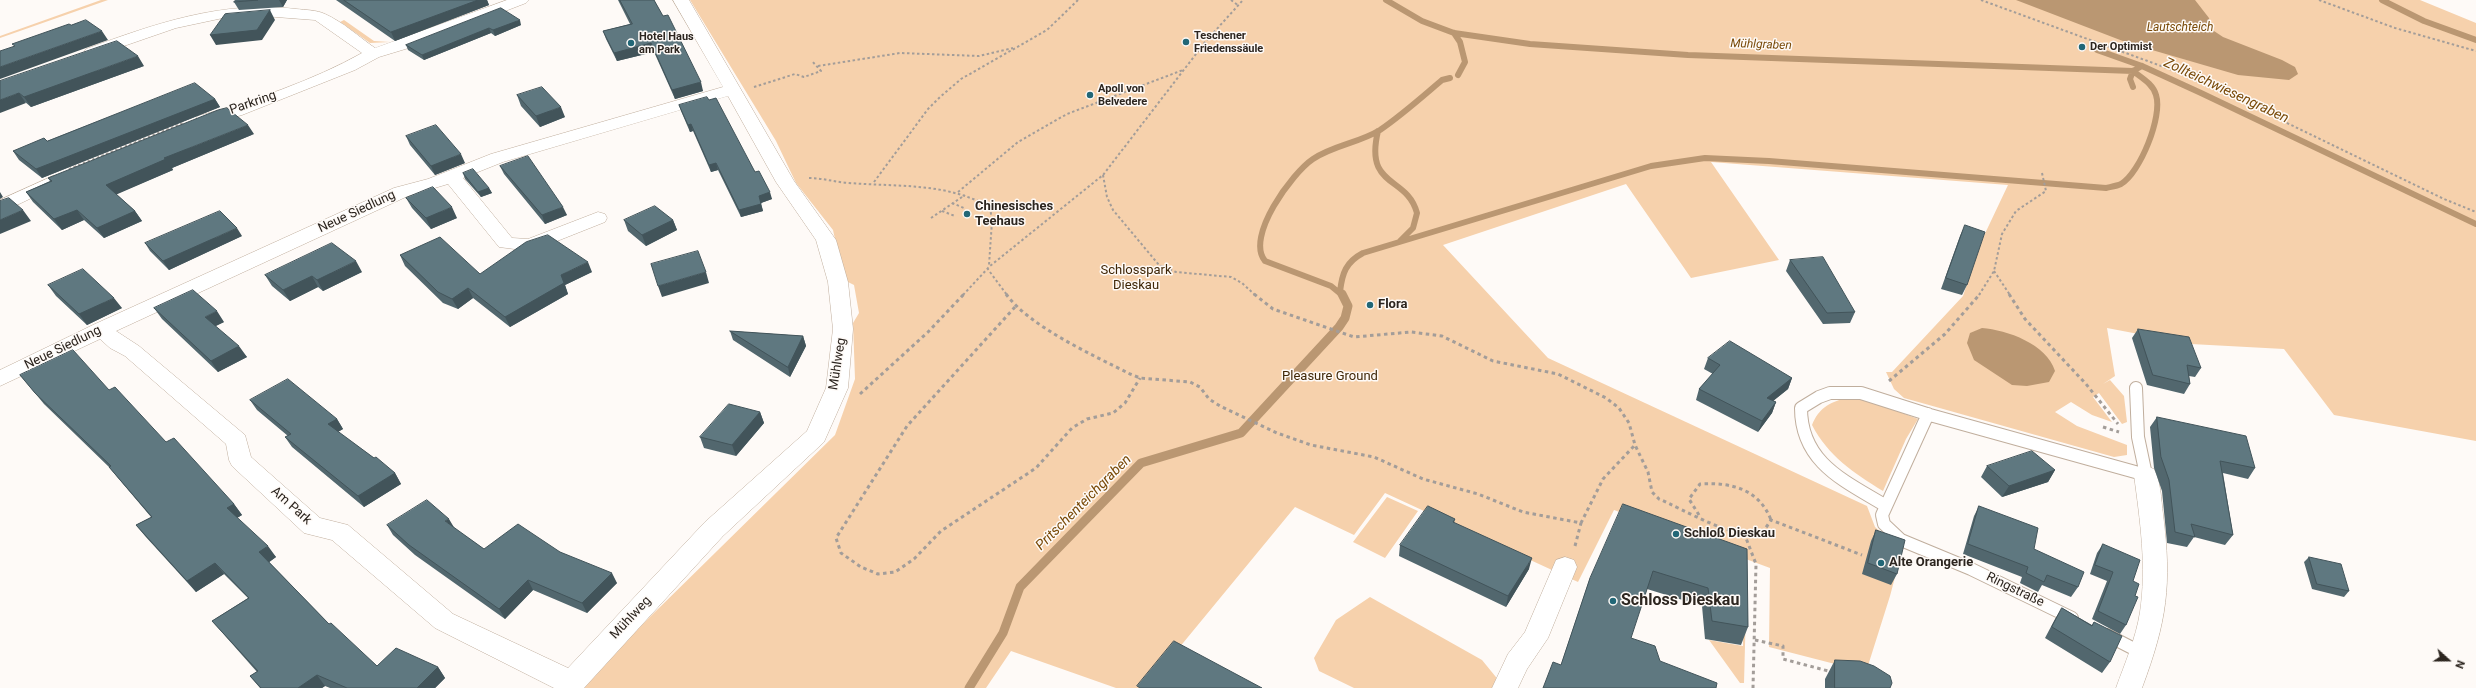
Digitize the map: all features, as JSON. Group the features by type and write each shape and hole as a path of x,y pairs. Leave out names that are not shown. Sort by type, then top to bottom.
{"street":[{"name":"Parkring","path":"188,124 219,114 236,111 349,67 373,54 406,44 521,0"},
{"name":"Mühlweg","path":"569,685 714,529 816,436 836,388 843,329 838,282 826,240 785,182 681,0"},
{"path":"79,57 177,22 226,13 269,10 294,11 319,17 373,54"},
{"name":"Neue Siedlung","path":"0,379 102,329 401,192 540,144 732,90"},
{"path":"0,207 67,173"},
{"path":"451,176 506,243 530,245 598,218"},
{"name":"Am Park","path":"102,329 117,344 132,351 237,441 240,460 313,526 339,532 444,621 569,685"},
{"path":"2129,688 2142,653 2154,597 2155,552 2146,475"},
{"path":"1505,688 1517,662 1535,638 1565,567"}],"lane":[{"path":"1886,506 1816,458 1805,444 1801,431 1801,408 1816,397 1832,392 1852,392 2056,448 2146,475 2138,437 2136,388"},
{"name":"Ringstraße","path":"1928,414 1882,515 1884,524 1901,540 1985,575 2081,622"},
{"path":"2094,629 2142,653"}],"path":[{"path":"874,182 928,109 940,97 960,80 1047,30 1078,0"},
{"path":"1231,0 1239,6"},
{"path":"855,399 928,332 988,267 1103,176 1206,41 1243,0"},
{"path":"1981,0 2158,63 2194,78 2343,152 2476,212"},
{"path":"2319,0 2395,28 2476,51"},
{"path":"818,66 900,53 979,56 1019,46"},
{"path":"732,90 745,90 791,75 797,74 804,77 821,71 812,61"},
{"path":"957,192 1018,142 1067,114 1184,70"},
{"path":"67,173 188,124"},
{"path":"1888,382 1945,334 1976,301 1994,271 2002,234 2016,211 2046,191 2042,173"},
{"path":"1103,176 1107,197 1113,210 1159,265 1167,271 1187,274 1222,274 1243,284 1262,303 1344,334 1368,337 1411,332 1426,333 1442,336 1492,361 1558,374 1606,398 1619,408 1629,423 1635,446 1648,472 1652,492 1659,499 1700,517 1744,533 1756,534 1766,529 1771,520"},
{"path":"785,182 817,178 851,183 897,183 966,194 990,207 992,220 987,252 988,267 1015,308 1072,344 1140,378 1190,382 1200,387 1209,398 1245,419 1311,445 1374,457 1422,479 1478,494 1523,512 1581,523 1603,479 1635,446"},
{"path":"931,218 966,194"},
{"path":"952,203 964,208"},
{"path":"942,211 955,216"},
{"path":"1994,271 2025,319 2086,384 2122,428"},
{"path":"1015,308 907,426 884,465 836,538 841,553 861,567 878,574 895,572 914,559 941,531 1036,468 1072,428 1087,420 1113,413 1125,403 1140,378"},
{"path":"1700,517 1689,499 1700,484 1713,483 1739,487 1753,494 1764,503 1771,520 1862,555"},
{"path":"1744,533 1756,564 1753,688"},
{"path":"1755,640 1782,646 1783,659 1834,673"}],"green space":[{"path":"101,0 108,0 0,38 0,36"},
{"name":"Schlosspark Dieskau","path":"690,0 2420,0 2476,23 2476,441 2334,415 2284,349 2191,344 2107,328 2115,376 2103,384 2110,380 2124,396 2127,422 2122,424 2099,393 2093,397 2112,422 2092,415 2071,402 2055,412 2077,426 2127,445 2127,455 2114,457 1904,398 1894,389 1886,372 1892,372 1963,296 1981,242 2008,185 1711,162 1779,260 1691,278 1626,184 1443,245 1548,358 1867,506 1875,527 1902,551 1890,596 1866,672 1769,647 1770,568 1614,510 1578,582 1385,493 1354,535 1295,507 1146,688 1116,688 1011,651 986,688 584,688 600,666 835,435 855,379 853,323 859,313 854,285 844,280 833,230 796,183 776,141"},
{"path":"344,20 374,41 390,42 370,43 340,22"},
{"path":"1845,398 1871,401 1918,419 1906,439 1883,491 1852,470 1834,455 1818,436 1812,425 1821,410 1834,402"},
{"path":"1387,497 1418,511 1385,558 1353,542"},
{"path":"1742,566 1747,570 1744,683 1740,683 1709,640 1743,646"},
{"path":"1370,597 1482,660 1500,682 1497,688 1354,688 1319,671 1314,658 1336,620"}],"water":[{"name":"Lautschteich","path":"2016,0 2195,0 2209,18 2211,29 2223,37 2282,60 2295,67 2298,74 2289,80 2238,75 2128,43"},
{"path":"1982,328 2014,335 2035,346 2044,353 2051,361 2055,371 2049,382 2027,386 2012,385 1974,360 1967,343 1970,333"}],"building":[{"path":"236,0 258,0 234,2"},
{"path":"344,0 478,0 391,32"},
{"path":"620,0 654,0 663,16 668,15 701,82 672,90 651,43 614,53 603,31 632,24"},
{"path":"501,8 520,20 493,30 489,28 422,55 406,45"},
{"path":"270,10 257,30 210,35 225,14"},
{"path":"86,20 102,31 0,67 0,51 15,46 12,44 69,24 71,25"},
{"path":"117,41 138,56 24,97 19,93 0,100 0,81"},
{"path":"195,83 215,99 36,169 13,151 44,138 47,141"},
{"path":"542,87 561,107 536,116 517,95"},
{"path":"707,97 709,100 716,98 755,172 759,171 770,192 759,196 761,204 739,210 716,163 709,165 691,124 688,125 679,105"},
{"path":"227,108 248,125 164,158 166,159 106,185 135,211 97,228 77,210 54,219 26,192 52,181 48,178 218,110"},
{"path":"436,125 461,154 431,166 406,136"},
{"path":"528,156 563,207 542,215 500,166"},
{"path":"473,169 489,188 478,192 463,173"},
{"path":"433,187 452,207 426,218 406,198"},
{"path":"9,198 23,210 0,220 0,201"},
{"path":"655,206 673,220 642,235 624,220"},
{"path":"220,211 237,228 163,261 145,243"},
{"path":"1965,225 1985,232 1967,285 1946,278"},
{"path":"548,235 588,262 561,275 564,283 505,317 468,288 452,299 438,292 400,255 440,237 480,274 526,242"},
{"path":"332,243 356,261 317,280 312,276 283,290 265,275"},
{"path":"698,251 706,272 658,286 651,264"},
{"path":"1823,257 1855,312 1827,313 1790,260"},
{"path":"83,269 114,298 79,314 48,285"},
{"path":"193,290 217,311 205,317 239,346 211,361 154,308"},
{"path":"2138,329 2189,337 2201,368 2187,365 2190,384 2153,375"},
{"path":"730,331 803,336 788,367"},
{"path":"1730,341 1792,378 1767,398 1776,402 1762,421 1699,389 1720,365 1708,358"},
{"path":"73,350 109,390 115,387 166,442 174,438 234,504 227,508 268,546 259,552 329,624 331,623 377,666 396,648 438,667 417,688 347,688 317,675 298,688 261,688 250,676 258,671 212,621 249,598 215,563 187,581 136,525 152,517 109,467 111,466 35,393 20,375"},
{"path":"288,379 337,419 328,424 374,458 376,457 395,473 358,496 285,437 291,434 250,400"},
{"path":"729,404 760,412 732,445 700,437"},
{"path":"2157,417 2246,436 2255,468 2220,461 2233,535 2191,524 2195,537 2175,532 2169,480 2161,457"},
{"path":"2032,451 2055,470 2009,486 1987,466"},
{"path":"427,500 449,519 445,521 484,549 518,524 560,552 612,573 582,603 528,580 499,609 409,545 387,525"},
{"name":"Schloss Dieskau","path":"1623,504 1747,549 1748,627 1712,621 1708,588 1653,571 1631,638 1655,646 1660,661 1717,683 1716,688 1543,688 1553,662 1561,665 1590,578"},
{"path":"1428,506 1455,519 1453,522 1532,558 1508,596 1400,545"},
{"path":"1979,506 2038,528 2034,549 2084,572 2078,587 2047,575 2044,582 2026,573 2028,567 1968,544"},
{"path":"1876,530 1905,540 1897,574 1868,563"},
{"path":"2103,544 2140,560 2133,581 2139,584 2135,596 2138,597 2126,625 2098,611 2113,572 2095,565"},
{"path":"2309,557 2341,564 2349,591 2317,584"},
{"path":"2062,608 2092,626 2094,622 2122,636 2110,662 2052,627"},
{"path":"1174,641 1262,688 1140,688 1137,686"},
{"path":"1835,660 1860,661 1874,666 1890,676 1892,683 1890,688 1835,688"}],"waterway":[{"name":"Mühlgraben","path":"1386,0 1422,21 1454,33"},
{"path":"2382,0 2424,21 2476,40"},
{"name":"Mühlgraben","path":"1454,33 1530,44 1688,55 2133,71"},
{"name":"Pritschenteichgraben","path":"1454,33 1460,42 1465,62 1458,75"},
{"name":"Zollteichwiesengraben","path":"2097,50 2142,66"},
{"name":"Mühlgraben","path":"2133,71 2142,66"},
{"name":"Zollteichwiesengraben","path":"2142,66 2476,224"},
{"path":"1340,292 1342,279 1346,269 1357,256 1363,253 1651,166 1705,158 1769,161 2106,188 2116,186 2128,178 2142,157 2153,129 2156,116 2157,104 2155,91 2147,82 2133,71"},
{"path":"2133,71 2130,79 2133,87"},
{"name":"Pritschenteichgraben","path":"1378,131 1404,112 1442,80 1450,78"},
{"name":"Pritschenteichgraben","path":"1342,295 1331,286 1265,261 1260,250 1261,237 1266,222 1283,191 1304,166 1329,150 1364,138 1378,131"},
{"path":"1378,131 1375,150 1377,163 1388,180 1405,192 1412,201 1417,213 1413,228 1400,241"},
{"name":"Pritschenteichgraben","path":"969,688 1003,633 1020,587 1141,463 1241,433 1339,327 1345,318 1348,306 1342,294"}],"place":[{"name":"Teschener Friedenssäule","path":"1186,42"},
{"name":"Hotel Haus am Park","path":"631,43"},
{"name":"Der Optimist","path":"2082,47"},
{"name":"Apoll von Belvedere","path":"1090,95"},
{"name":"Chinesisches Teehaus","path":"967,214"},
{"name":"Flora","path":"1370,305"},
{"name":"Schloß Dieskau","path":"1676,534"},
{"name":"Alte Orangerie","path":"1881,563"},
{"name":"Schloss Dieskau","path":"1613,601"}],"park label":[{"name":"Pleasure Ground","path":"1330,377"}]}
